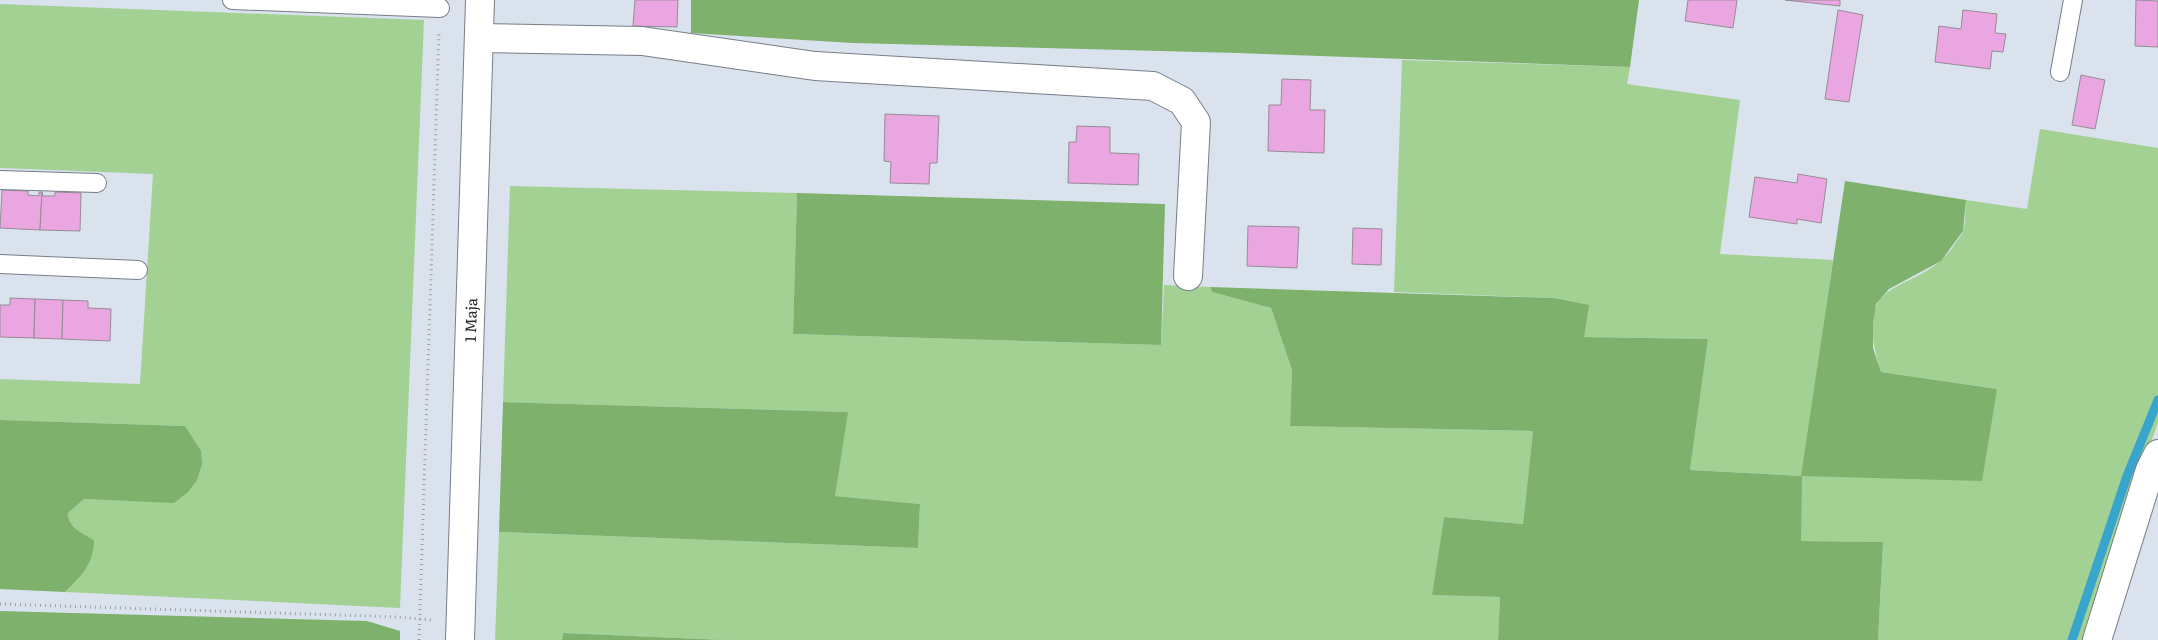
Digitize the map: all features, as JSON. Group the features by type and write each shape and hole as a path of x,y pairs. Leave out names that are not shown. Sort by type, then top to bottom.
{"street":[{"name":"1 Maja","path":"460,640 480,0"},
{"path":"479,38 642,40 815,66 1153,86 1182,101 1196,122 1188,276"},
{"path":"2097,640 2150,470 2158,454"}],"lane":[{"path":"232,0 440,8"},
{"path":"2060,72 2073,0"},
{"path":"0,180 97,183"},
{"path":"0,264 138,270"}],"path":[{"path":"419,640 440,8"},
{"path":"0,604 398,617"}],"green space":[{"path":"691,0 1639,0 1630,67 1237,53 853,43 691,33"},
{"path":"0,4 424,20 400,608 65,592 78,579 94,540 73,526 68,513 84,499 174,502 185,426 0,420 0,379 140,384 153,174 0,168"},
{"path":"1402,60 1630,67 1627,84 1740,100 1720,254 1833,260 1802,476 1997,389 1881,372 1873,338 1873,315 1880,300 1891,290 1940,262 1955,244 1962,234 1964,227 1966,200 2027,209 2040,129 2158,148 2158,422 2083,640 1878,640 1883,542 1800,541 1801,476 1690,470 1708,339 1583,337 1553,298 1394,292"},
{"path":"1845,181 1966,200 1963,231 1941,261 1889,289 1876,304 1873,323 1873,348 1881,372 1997,389 1982,481 1802,476 1801,541 1883,542 1878,640 1498,640 1500,597 1432,595 1444,517 1523,524 1533,431 1290,426 1292,370 1271,308 1212,292 1210,287 1553,298 1589,305 1584,337 1708,339 1690,470 1801,476"},
{"path":"510,186 797,193 793,334 1161,345 1164,285 1210,287 1212,292 1271,308 1292,370 1290,426 1533,431 1523,524 1444,517 1432,595 1500,597 1498,640 725,640 563,633 562,640 495,640 499,532 918,548 920,504 835,496 847,412 503,402"},
{"path":"797,193 1165,204 1161,345 793,334"},
{"path":"503,402 848,412 835,496 920,504 918,548 499,532"},
{"path":"0,420 185,426 201,451 202,464 197,480 188,492 174,503 84,499 68,513 73,526 94,540 92,556 86,569 65,592 0,589"},
{"path":"0,611 367,621 400,631 400,640 0,640"},
{"path":"563,633 725,640 562,640"}],"building":[{"path":"635,0 678,0 677,27 633,26"},
{"path":"1688,0 1737,0 1733,28 1685,21"},
{"path":"1785,0 1840,0 1840,6"},
{"path":"2136,0 2158,1 2158,47 2135,46"},
{"path":"1838,10 1863,15 1849,102 1825,99"},
{"path":"1963,10 1997,14 1995,33 2006,34 2003,52 1992,51 1990,69 1935,62 1939,26 1961,29"},
{"path":"2081,75 2105,80 2095,129 2072,125"},
{"path":"1282,79 1311,80 1310,110 1325,110 1324,153 1268,151 1269,105 1281,105"},
{"path":"885,114 939,116 937,163 930,163 929,184 890,183 891,162 884,161"},
{"path":"1077,126 1110,127 1110,153 1139,154 1138,185 1068,183 1069,142 1076,142"},
{"path":"1798,174 1827,179 1821,223 1797,219 1797,224 1749,217 1755,177 1797,183"},
{"path":"2,190 28,191 28,195 39,196 39,192 42,192 40,230 0,228"},
{"path":"42,192 43,196 55,196 55,192 81,193 80,231 40,230"},
{"path":"1248,226 1299,227 1297,268 1247,266"},
{"path":"1353,228 1382,229 1381,265 1352,264"},
{"path":"10,298 35,299 34,338 0,337 0,305 10,305"},
{"path":"35,299 63,300 62,339 34,338"},
{"path":"63,300 88,301 88,308 111,309 110,341 62,339"}],"waterway":[{"path":"2072,640 2127,476 2158,400"}]}
